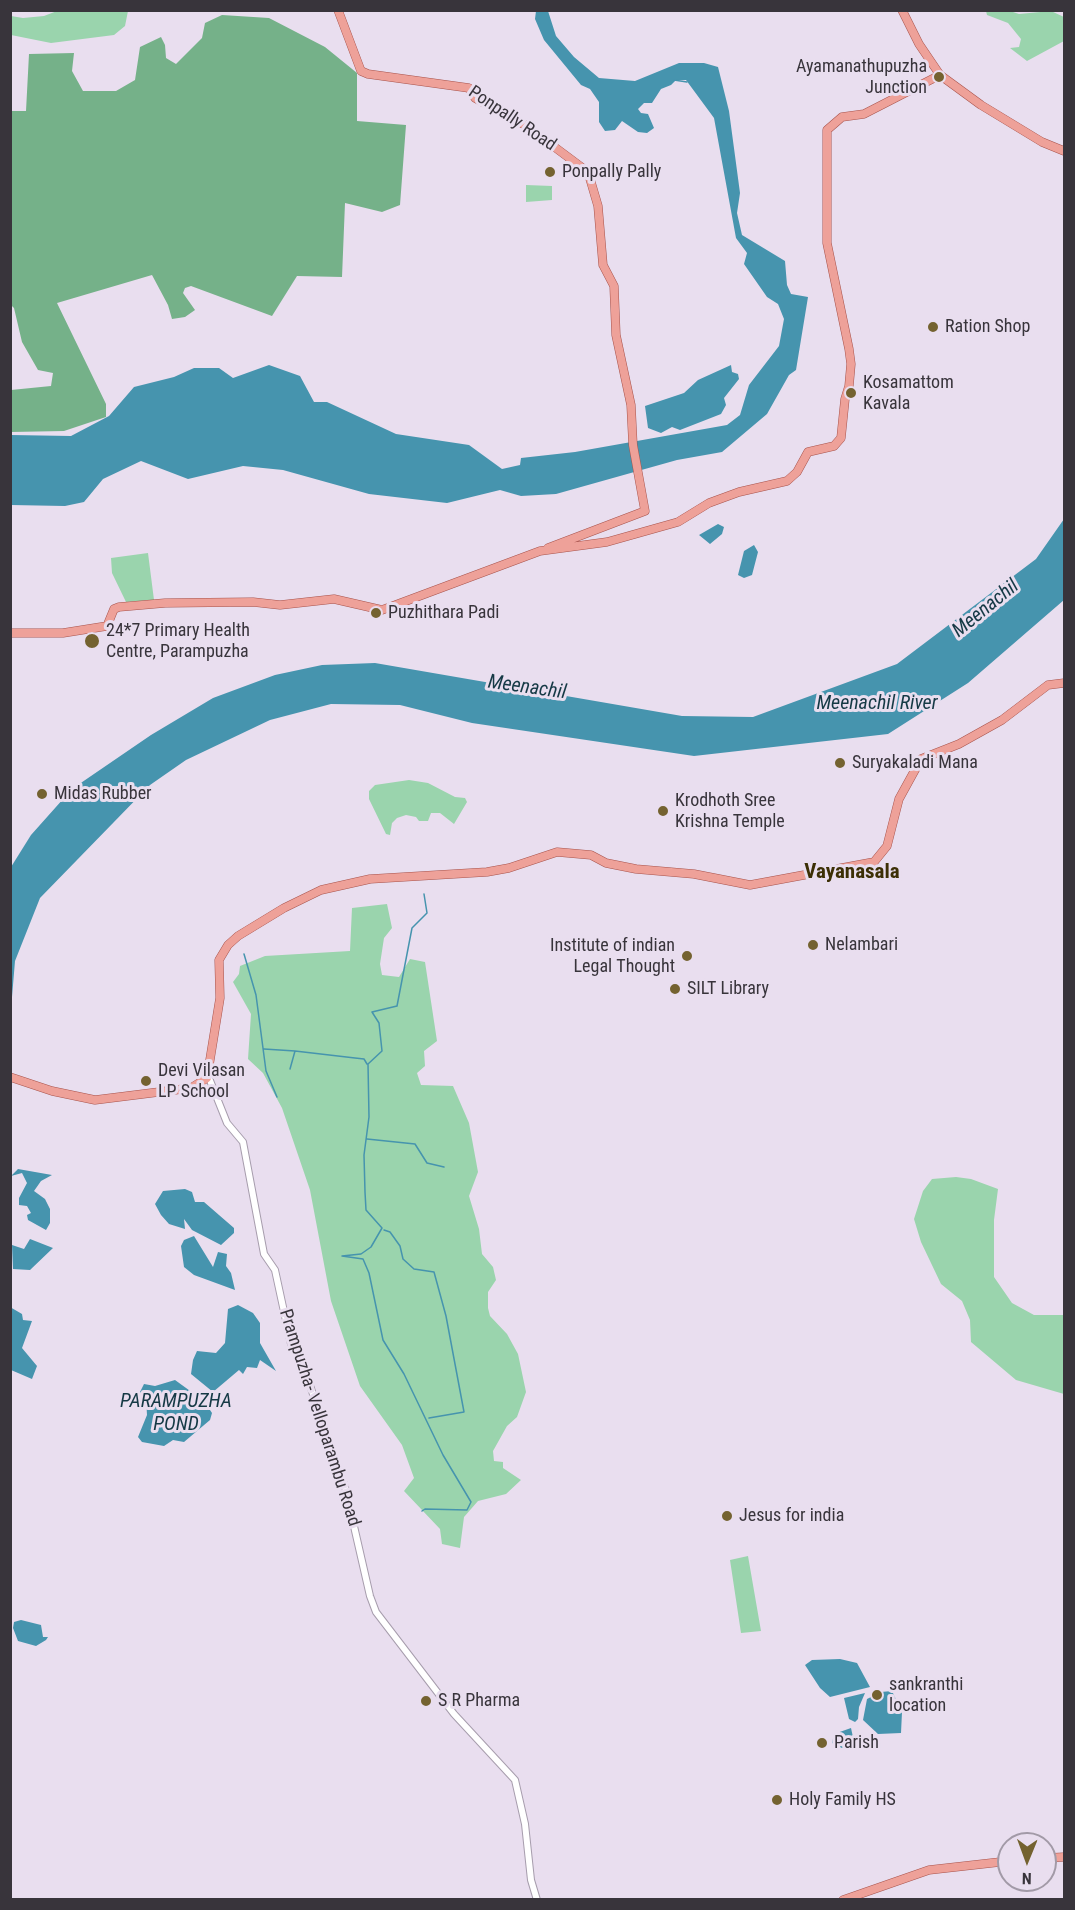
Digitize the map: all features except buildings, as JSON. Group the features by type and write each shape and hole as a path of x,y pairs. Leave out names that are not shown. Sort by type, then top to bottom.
{"main road":[{"name":"Ponpally Road","path":"338,10 361,71 368,74 469,88 475,98 525,125 588,172 600,214 603,265 614,286 616,334 631,405 633,445 645,512 540,551"},
{"path":"902,10 919,44 940,75 981,105 1042,142 1065,151"},
{"path":"10,633 63,633 107,626 114,609 119,607 165,603 253,602 280,605 334,599 382,610 540,551 607,542 678,522 709,504 739,492 787,481 797,472 808,452 834,446 841,438 851,364 827,243 827,130 842,117 864,114 940,75"},
{"path":"10,1077 52,1091 95,1100 191,1088 209,1078 220,998 219,960 228,945 238,936 284,908 321,890 370,879 487,872 509,868 557,852 591,855 606,863 636,869 694,874 750,885 874,862 887,846 899,799 921,759 959,744 1002,720 1048,685 1065,683"},
{"path":"843,1899 929,1870 997,1862"}],"street":[{"name":"Prampuzha- Velloparambu Road","path":"209,1078 227,1123 243,1142 264,1254 275,1270 291,1344 305,1371 345,1487 370,1596 376,1612 454,1714 515,1780 525,1824 531,1881 537,1899"}],"green space":[{"path":"57,11 128,11 125,26 114,35 51,43 11,35 11,16 23,18 44,16"},
{"path":"986,11 1010,11 1019,14 1051,11 1064,17 1064,41 1027,61 1010,48 1019,47 1021,39 1008,23 987,15"},
{"path":"222,15 269,18 325,47 357,73 357,121 406,125 400,205 382,212 345,203 342,277 297,276 272,316 191,286 185,288 183,293 195,310 185,317 172,319 168,305 152,275 57,303 106,404 106,417 64,431 11,432 11,390 51,386 53,373 38,370 22,342 14,308 11,305 11,111 26,111 29,54 74,53 72,71 83,91 116,91 135,80 140,47 161,37 165,45 166,58 176,64 202,38 205,23"},
{"path":"526,185 552,186 552,200 526,202"},
{"path":"148,553 154,600 126,602 112,573 111,558"},
{"path":"409,780 428,783 455,797 465,798 467,802 454,824 440,813 431,813 428,821 419,821 416,817 406,815 397,818 392,823 390,835 386,834 369,799 369,791 375,785"},
{"path":"387,904 392,928 384,938 380,964 382,975 399,977 410,959 425,962 437,1041 424,1051 425,1066 417,1073 421,1085 453,1086 469,1123 478,1172 469,1196 479,1229 482,1254 493,1267 496,1280 488,1292 488,1308 490,1316 507,1334 518,1354 526,1392 517,1417 507,1426 493,1451 494,1461 503,1462 503,1468 521,1480 506,1494 478,1501 464,1517 460,1548 442,1544 440,1529 404,1491 414,1478 402,1445 360,1386 331,1301 310,1190 282,1108 263,1073 248,1059 251,1014 233,982 239,974 240,966 265,956 350,951 352,908"},
{"path":"956,1177 971,1179 998,1189 994,1220 994,1277 1012,1303 1034,1315 1064,1315 1064,1394 1016,1380 971,1342 970,1320 962,1301 941,1284 921,1242 914,1219 923,1191 932,1179"},
{"path":"748,1556 761,1631 741,1633 730,1560"}],"water":[{"path":"536,11 548,11 556,36 574,57 599,78 635,81 679,63 704,63 718,67 729,111 740,193 737,213 742,235 785,261 787,285 791,294 808,297 796,370 789,375 767,414 722,452 677,460 556,494 521,496 500,490 447,503 369,494 283,470 243,466 188,479 141,461 103,479 84,502 65,506 11,505 11,435 71,436 109,416 134,387 174,377 194,368 219,368 233,378 269,365 300,376 314,402 327,402 396,434 469,445 502,469 520,465 521,458 575,452 727,425 740,415 749,385 779,346 784,319 778,304 767,297 744,264 747,253 736,238 714,118 686,80 676,80 661,89 652,103 644,103 638,109 641,113 648,114 654,128 647,133 638,132 622,121 615,130 605,131 599,122 599,102 590,89 581,85 544,40 535,19"},
{"path":"731,365 732,372 738,374 739,379 724,398 726,405 721,414 680,430 672,427 661,433 648,428 645,406 684,393 698,380"},
{"name":"Meenachil River","path":"1064,519 1064,600 968,683 888,734 694,756 472,723 400,705 331,704 270,720 186,760 150,785 40,898 15,961 11,1009 11,867 31,835 72,789 151,735 213,698 275,675 322,665 375,663 682,716 753,717 897,664 1036,559"},
{"path":"718,524 724,527 722,534 710,544 699,535"},
{"path":"754,545 758,552 752,575 744,578 738,575 744,551"},
{"path":"18,1169 52,1175 41,1181 34,1191 45,1199 50,1209 50,1223 46,1230 28,1220 27,1215 31,1213 27,1206 19,1205 19,1198 27,1183 22,1173 11,1176"},
{"path":"185,1189 192,1192 195,1202 204,1202 234,1228 234,1233 221,1245 192,1230 184,1219 185,1229 169,1224 161,1215 155,1204 163,1191"},
{"path":"194,1236 213,1267 218,1252 227,1254 226,1266 231,1273 235,1290 194,1275 184,1267 181,1246 184,1240"},
{"path":"30,1239 53,1248 30,1270 13,1269 12,1245 24,1249"},
{"path":"238,1305 253,1313 260,1323 260,1343 276,1371 260,1360 257,1368 247,1367 243,1374 239,1370 213,1392 191,1374 193,1360 197,1351 216,1353 225,1343 228,1309"},
{"path":"10,1307 22,1314 23,1320 32,1321 22,1348 37,1366 32,1379 11,1370"},
{"name":"PARAMPUZHA POND","path":"175,1380 204,1401 212,1413 210,1420 184,1442 173,1440 164,1446 142,1442 138,1437 147,1415 146,1398 140,1392 144,1384 155,1386"},
{"path":"21,1620 41,1625 43,1637 48,1637 46,1640 36,1646 18,1641 13,1628 14,1622"},
{"path":"840,1659 857,1663 870,1687 830,1697 820,1688 805,1665 812,1660"},
{"path":"892,1691 902,1712 901,1733 878,1734 863,1720 867,1699 881,1692"},
{"path":"865,1693 859,1707 858,1719 855,1722 849,1719 844,1698"},
{"path":"851,1728 854,1742 842,1748 832,1743 834,1734"}],"waterway":[{"path":"674,80 687,82"},
{"path":"422,1511 425,1509 467,1510 471,1502 443,1455 404,1374 383,1340 369,1273 363,1259 342,1256 361,1254 371,1247 382,1228 366,1210 365,1192 364,1155 369,1117 368,1064 382,1051 379,1023 372,1012 397,1006 412,928 427,913 424,894"},
{"path":"244,954 256,995 266,1071 277,1097"},
{"path":"264,1049 295,1051"},
{"path":"290,1069 295,1051 364,1059 367,1064"},
{"path":"367,1139 415,1144 427,1163 444,1167"},
{"path":"384,1230 390,1232 400,1246 403,1259 414,1269 434,1272 446,1316 464,1412 429,1418"}],"place":[{"name":"Ayamanathupuzha Junction","path":"939,77"},
{"name":"Ponpally Pally","path":"550,172"},
{"name":"Ration Shop","path":"933,327"},
{"name":"Kosamattom Kavala","path":"851,393"},
{"name":"Puzhithara Padi","path":"376,613"},
{"name":"24*7 Primary Health Centre, Parampuzha","path":"92,641"},
{"name":"Suryakaladi Mana","path":"840,763"},
{"name":"Midas Rubber","path":"42,794"},
{"name":"Krodhoth Sree Krishna Temple","path":"663,811"},
{"name":"Nelambari","path":"813,945"},
{"name":"Institute of indian Legal Thought","path":"687,956"},
{"name":"SILT Library","path":"675,989"},
{"name":"Devi Vilasan LP School","path":"146,1081"},
{"name":"Jesus for india","path":"727,1516"},
{"name":"sankranthi location","path":"877,1695"},
{"name":"S R Pharma","path":"426,1701"},
{"name":"Parish","path":"822,1743"},
{"name":"Holy Family HS","path":"777,1800"}],"district":[{"name":"Vayanasala","path":"852,873"}],"water label":[{"name":"Meenachil","path":"986,609"},
{"name":"Meenachil","path":"527,688"}]}
